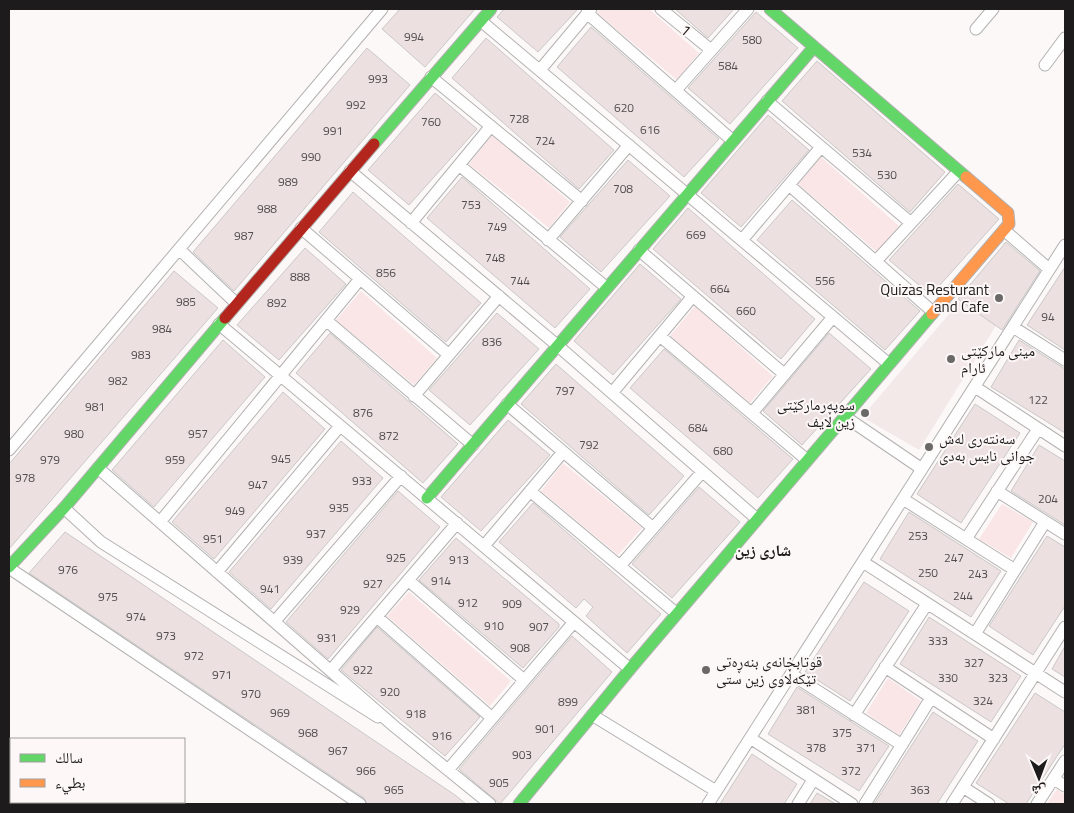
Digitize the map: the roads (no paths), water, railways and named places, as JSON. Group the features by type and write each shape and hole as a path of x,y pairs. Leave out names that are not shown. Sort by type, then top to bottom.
{"street":[{"path":"9,450 180,250 275,133 382,9"},
{"path":"360,804 9,568 64,508 301,228 491,9"},
{"name":"1","path":"661,9 711,50"},
{"path":"676,90 748,9"},
{"path":"519,804 676,613 1004,230 1010,218 1008,213 770,9"},
{"path":"976,29 993,9"},
{"path":"540,70 589,11 733,141"},
{"path":"481,21 889,364"},
{"path":"1045,65 1065,38"},
{"path":"427,498 814,47"},
{"path":"432,77 582,201"},
{"path":"767,101 910,223"},
{"path":"411,223 491,126"},
{"path":"548,240 630,145"},
{"path":"742,240 821,147"},
{"path":"459,165 607,288"},
{"path":"350,171 558,346 756,520"},
{"path":"876,261 959,171"},
{"path":"789,185 934,312"},
{"path":"301,228 449,355"},
{"path":"1004,230 1049,269"},
{"path":"708,804 1065,245"},
{"path":"180,250 237,304"},
{"path":"639,250 784,374"},
{"path":"160,522 360,279"},
{"path":"414,396 499,296"},
{"path":"612,393 693,296"},
{"path":"752,413 833,317"},
{"path":"327,321 473,445"},
{"path":"220,324 630,668"},
{"path":"1013,328 1065,360"},
{"path":"660,336 807,460"},
{"path":"975,387 1065,446"},
{"path":"508,404 653,528"},
{"path":"844,416 922,469"},
{"path":"217,572 340,426"},
{"path":"966,539 1038,428"},
{"path":"484,546 563,452"},
{"path":"98,468 395,727 490,804"},
{"path":"620,566 702,472"},
{"path":"275,621 401,476"},
{"path":"530,491 676,613"},
{"path":"997,491 1065,534"},
{"path":"903,499 1015,570"},
{"path":"64,508 102,542 353,703 395,727"},
{"path":"975,634 1045,522"},
{"path":"331,670 457,523"},
{"path":"863,562 1065,692"},
{"path":"408,580 524,680"},
{"path":"854,715 927,604"},
{"path":"377,616 492,718"},
{"path":"448,770 574,622"},
{"path":"952,804 1065,627"},
{"path":"885,667 994,739"},
{"path":"791,674 902,745"},
{"path":"865,804 931,698"},
{"path":"592,714 716,791"},
{"path":"750,738 852,804"},
{"path":"1038,804 1065,761"},
{"path":"1054,779 1065,786"},
{"path":"798,804 813,780"},
{"path":"963,788 989,804"}],"place":[{"name":"Quizas Resturant and Cafe","path":"999,298"},
{"name":"مينی ماركێتی ئارام","path":"951,359"},
{"name":"سوپەرماركێتی زین ڵایف","path":"865,413"},
{"name":"سەنتەری لەش جوانی نایس بەدی","path":"929,447"},
{"name":"قوتابخانەی بنەڕەتی تێکەڵاوی زین ستی","path":"706,670"}],"district":[{"name":"شاری زین","path":"763,550"}]}
